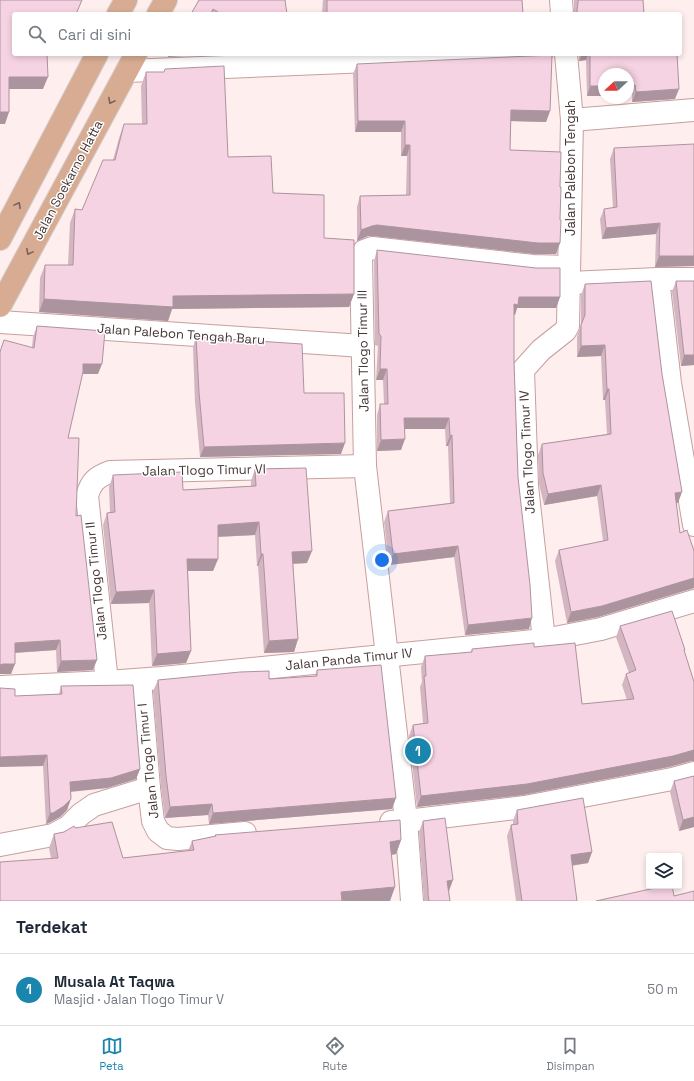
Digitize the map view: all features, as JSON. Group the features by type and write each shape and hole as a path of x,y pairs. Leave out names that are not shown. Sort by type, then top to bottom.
{"main road":[{"path":"119,12 126,0"},
{"path":"159,12 166,0"},
{"path":"0,239 96,56"},
{"name":"Jalan Soekarno Hatta","path":"0,306 131,63"}],"street":[{"path":"561,0 562,12"},
{"path":"131,63 450,56"},
{"name":"Jalan Palebon Tengah","path":"566,56 572,120 569,275"},
{"path":"572,120 694,110"},
{"name":"Jalan Tlogo Timur III","path":"412,901 406,820 365,466 361,258 364,251 372,248 533,266 569,275"},
{"path":"569,275 694,279"},
{"name":"Jalan Tlogo Timur IV","path":"544,640 527,486 523,370 541,350 567,329 569,275"},
{"path":"658,279 670,383 694,525"},
{"name":"Jalan Palebon Tengah Baru","path":"0,322 363,346"},
{"name":"Jalan Tlogo Timur VI","path":"95,481 100,476 110,472 365,466"},
{"name":"Jalan Tlogo Timur II","path":"95,481 87,496 107,682"},
{"name":"Jalan Panda Timur IV","path":"0,687 140,680 544,640 601,629 694,601"},
{"name":"Jalan Tlogo Timur I","path":"140,680 148,788 153,821 158,832 167,838 178,839 264,832"},
{"path":"374,823 415,820 525,807 672,779 694,773"},
{"path":"0,845 53,835 68,827 81,814 94,805 148,788"}],"building":[{"path":"0,0 82,0 77,12 12,12 12,56 47,56 48,77 9,77 9,112 0,112"},
{"path":"199,0 285,0 287,12 218,12 213,9 212,12 192,12"},
{"path":"327,0 522,0 523,12 327,12"},
{"path":"578,0 643,0 644,12 577,12"},
{"path":"552,56 550,111 511,110 510,150 561,152 560,243 538,243 377,225 361,230 360,196 410,195 410,145 405,145 405,121 358,121 357,64"},
{"path":"590,56 677,56 679,89 636,92 634,85 634,68 598,68 598,86 590,86"},
{"path":"224,66 228,157 271,156 273,193 324,195 324,238 354,240 354,294 173,296 173,307 44,299 45,265 73,265 75,209 82,210 103,160 115,160 124,124 147,124 146,72 164,72 165,69"},
{"path":"694,144 694,256 659,256 660,223 606,228 604,209 617,207 614,148"},
{"path":"377,250 536,268 560,268 560,297 519,297 518,305 514,304 514,362 518,477 530,585 532,618 468,625 458,546 393,554 388,511 454,503 452,435 450,436 449,418 404,418 405,439 381,440 380,404 388,404 387,369 380,369 381,336 379,334"},
{"path":"651,281 662,374 682,492 675,493 680,533 687,530 694,551 694,578 602,606 571,612 559,550 608,540 601,485 548,494 543,473 542,444 611,434 605,345 581,346 581,325 585,315 585,284"},
{"path":"676,281 694,281 694,355 684,355"},
{"path":"37,326 105,331 102,364 83,364 83,372 68,438 79,438 76,516 81,515 97,660 61,661 60,640 15,643 15,664 0,665 0,352 4,340 34,348"},
{"path":"196,337 302,344 304,393 344,393 345,443 204,447"},
{"path":"306,468 312,551 292,552 298,639 269,641 263,554 261,554 259,522 218,525 218,559 187,559 191,651 157,654 154,590 116,592 107,513 115,512 113,475 182,472 183,490 256,486 255,469"},
{"path":"672,611 694,682 694,750 673,756 527,784 421,796 413,725 428,723 424,676 426,676 425,656 472,652 472,649 534,643 534,647 575,643 582,704 634,699 626,674 636,670 620,626"},
{"path":"381,665 396,798 213,813 212,804 170,807 158,680 240,672 269,671 269,679 317,676 317,670"},
{"path":"133,685 140,769 111,778 70,782 71,799 64,806 53,813 50,813 47,755 0,757 0,688 15,689 15,696 62,694 61,686"},
{"path":"694,776 694,817 683,820 674,781"},
{"path":"583,798 592,852 571,855 577,901 522,901 511,825 518,824 517,810"},
{"path":"445,818 453,880 447,881 450,901 429,901 423,821"},
{"path":"400,820 401,840 390,842 395,887 341,892 342,901 0,901 0,862 58,858 54,834 64,832 74,826 75,828 112,822 123,858 194,850 192,841 216,836 215,835"},
{"path":"650,889 673,889 674,896 694,891 694,901 596,901"}],"place":[{"name":"Musala At Taqwa","path":"418,751"}]}
